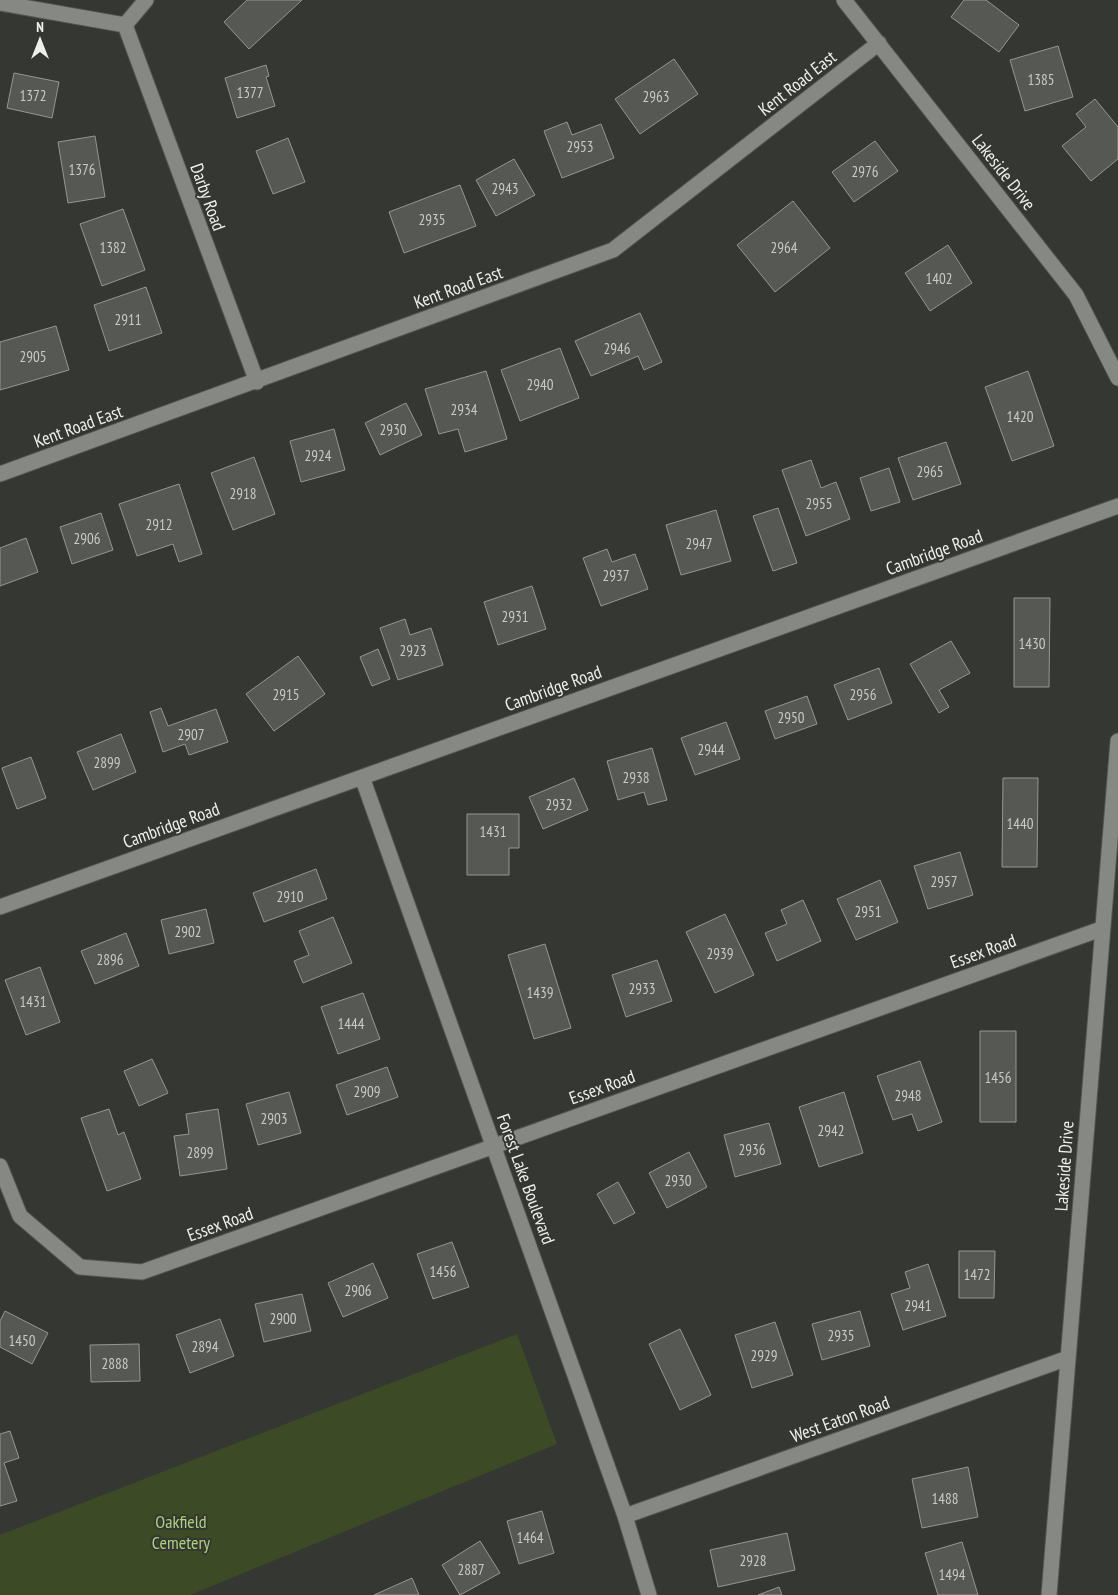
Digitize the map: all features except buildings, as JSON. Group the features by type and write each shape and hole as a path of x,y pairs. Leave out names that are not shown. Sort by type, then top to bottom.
{"street":[{"path":"0,3 125,25 146,0"},
{"name":"Lakeside Drive","path":"844,0 1076,295 1118,378"},
{"name":"Darby Road","path":"125,25 256,382"},
{"name":"Kent Road East","path":"0,474 613,250 879,43"},
{"name":"Cambridge Road","path":"0,907 1118,506"},
{"name":"Lakeside Drive","path":"1049,1595 1118,741"},
{"name":"Forest Lake Boulevard","path":"362,777 625,1516 649,1595"},
{"name":"Essex Road","path":"0,1166 20,1216 80,1267 142,1272 1102,928"},
{"name":"West Eaton Road","path":"625,1516 1068,1358"}],"green space":[{"name":"Oakfield Cemetery","path":"517,1334 557,1444 190,1595 0,1595 0,1535"}]}
